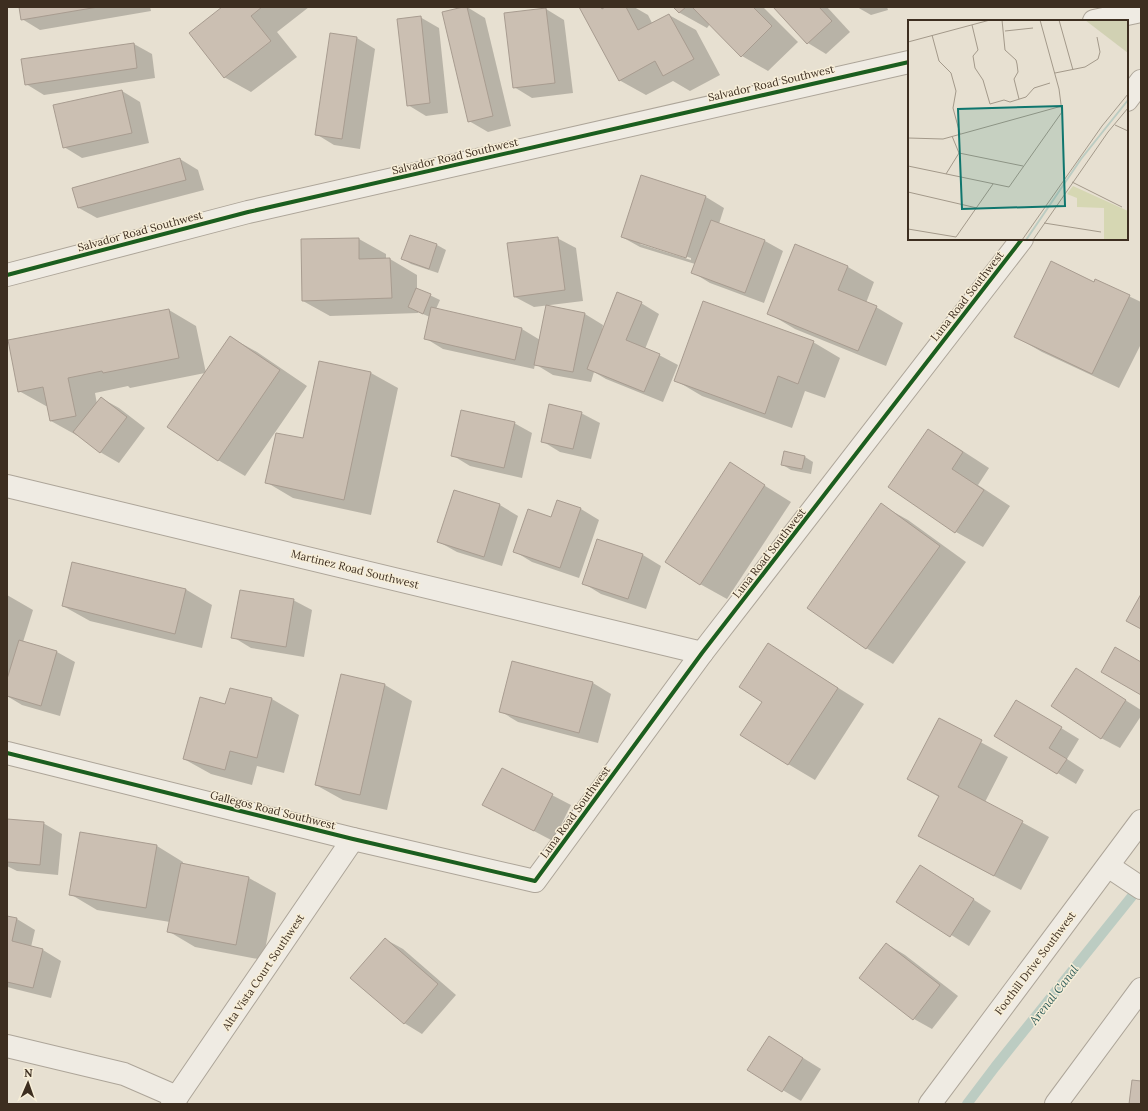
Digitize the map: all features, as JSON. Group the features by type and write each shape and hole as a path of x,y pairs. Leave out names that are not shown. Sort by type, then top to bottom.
{"street":[{"path":"1099,20 1141,11"},
{"name":"Salvador Road Southwest","path":"8,273 248,212 908,62"},
{"path":"1128,99 1141,81"},
{"name":"Luna Road Southwest","path":"535,881 702,653 1021,240"},
{"name":"Martinez Road Southwest","path":"7,486 702,653"},
{"name":"Gallegos Road Southwest","path":"7,753 354,839 535,881"},
{"name":"Foothill Drive Southwest","path":"930,1104 1141,821"},
{"name":"Alta Vista Court Southwest","path":"174,1100 354,839"},
{"path":"1108,866 1141,888"},
{"path":"1056,1104 1141,989"},
{"path":"7,1046 124,1074 174,1100"}],"building":[{"path":"19,7 98,7 21,20"},
{"path":"222,7 262,7 251,16 271,41 224,78 189,33"},
{"path":"467,7 493,116 468,122 442,12"},
{"path":"579,7 601,7 602,9 605,7 626,7 638,30 669,14 694,59 663,76 655,61 619,81"},
{"path":"673,7 686,7 679,13"},
{"path":"692,7 753,7 772,26 741,57"},
{"path":"773,7 819,7 832,21 807,44"},
{"path":"546,8 555,83 513,88 504,13"},
{"path":"421,16 430,103 407,106 397,19"},
{"path":"330,33 357,37 342,139 315,135"},
{"path":"134,43 137,68 25,85 21,59"},
{"path":"122,90 132,133 63,148 53,105"},
{"path":"180,158 186,180 78,208 72,188"},
{"path":"641,175 706,196 686,258 621,237"},
{"path":"711,220 765,240 745,293 691,273"},
{"path":"410,235 437,244 429,269 401,259"},
{"path":"558,237 565,290 514,297 507,243"},
{"path":"359,238 359,259 390,258 392,298 302,301 301,239"},
{"path":"795,244 848,266 838,290 877,306 858,351 767,314"},
{"path":"1051,261 1094,282 1095,279 1130,295 1092,374 1014,337"},
{"path":"416,288 431,294 423,314 408,307"},
{"path":"617,292 642,302 626,340 660,354 644,392 587,369"},
{"path":"703,301 814,341 798,384 778,376 765,414 674,381"},
{"path":"546,305 585,313 573,372 534,365"},
{"path":"431,307 522,328 515,360 424,339"},
{"path":"169,309 179,358 103,373 102,371 68,378 76,416 50,421 43,387 18,392 8,340"},
{"path":"230,336 280,370 218,461 167,427"},
{"path":"319,361 371,372 344,500 265,483 276,433 303,438"},
{"path":"101,397 127,417 100,453 73,432"},
{"path":"549,404 582,412 573,449 541,442"},
{"path":"461,410 515,422 504,468 451,456"},
{"path":"928,429 963,452 952,469 984,490 955,533 888,487"},
{"path":"784,451 805,456 802,469 781,465"},
{"path":"730,462 765,485 700,585 665,562"},
{"path":"454,490 500,504 484,557 437,542"},
{"path":"557,500 581,508 560,568 513,552 528,509 551,517"},
{"path":"881,503 940,546 866,649 807,608"},
{"path":"597,539 643,554 628,599 582,584"},
{"path":"72,562 186,589 175,634 62,606"},
{"path":"240,590 294,599 286,647 231,638"},
{"path":"1141,594 1141,629 1126,621"},
{"path":"19,640 57,651 41,706 7,696 7,679"},
{"path":"768,643 838,688 788,765 740,735 762,702 739,687"},
{"path":"1115,647 1141,662 1141,695 1101,672"},
{"path":"512,661 593,682 579,733 499,712"},
{"path":"1076,668 1126,700 1101,739 1051,706"},
{"path":"341,674 385,684 360,795 315,785"},
{"path":"230,688 272,698 257,758 230,751 225,770 183,759 200,697 225,704"},
{"path":"1016,700 1062,727 1049,748 1067,759 1057,774 994,736"},
{"path":"939,718 982,740 958,787 1023,821 994,876 918,836 939,796 907,779"},
{"path":"502,768 553,794 534,831 482,805"},
{"path":"7,819 44,822 40,865 7,862"},
{"path":"80,832 157,845 146,908 69,895"},
{"path":"181,863 249,877 236,945 167,932"},
{"path":"920,865 974,899 950,937 896,902"},
{"path":"7,916 17,918 12,941 43,949 33,988 7,982"},
{"path":"385,938 438,984 404,1024 350,978"},
{"path":"886,943 940,985 913,1020 859,978"},
{"path":"769,1036 803,1058 782,1092 747,1070"},
{"path":"1132,1080 1141,1081 1141,1104 1129,1104"}],"waterway":[{"name":"Arenal Canal","path":"967,1104 1141,885"}],"cycle path":[{"path":"7,275 248,212 908,62"},
{"path":"7,753 353,839 535,881 702,653 1021,240"}]}
